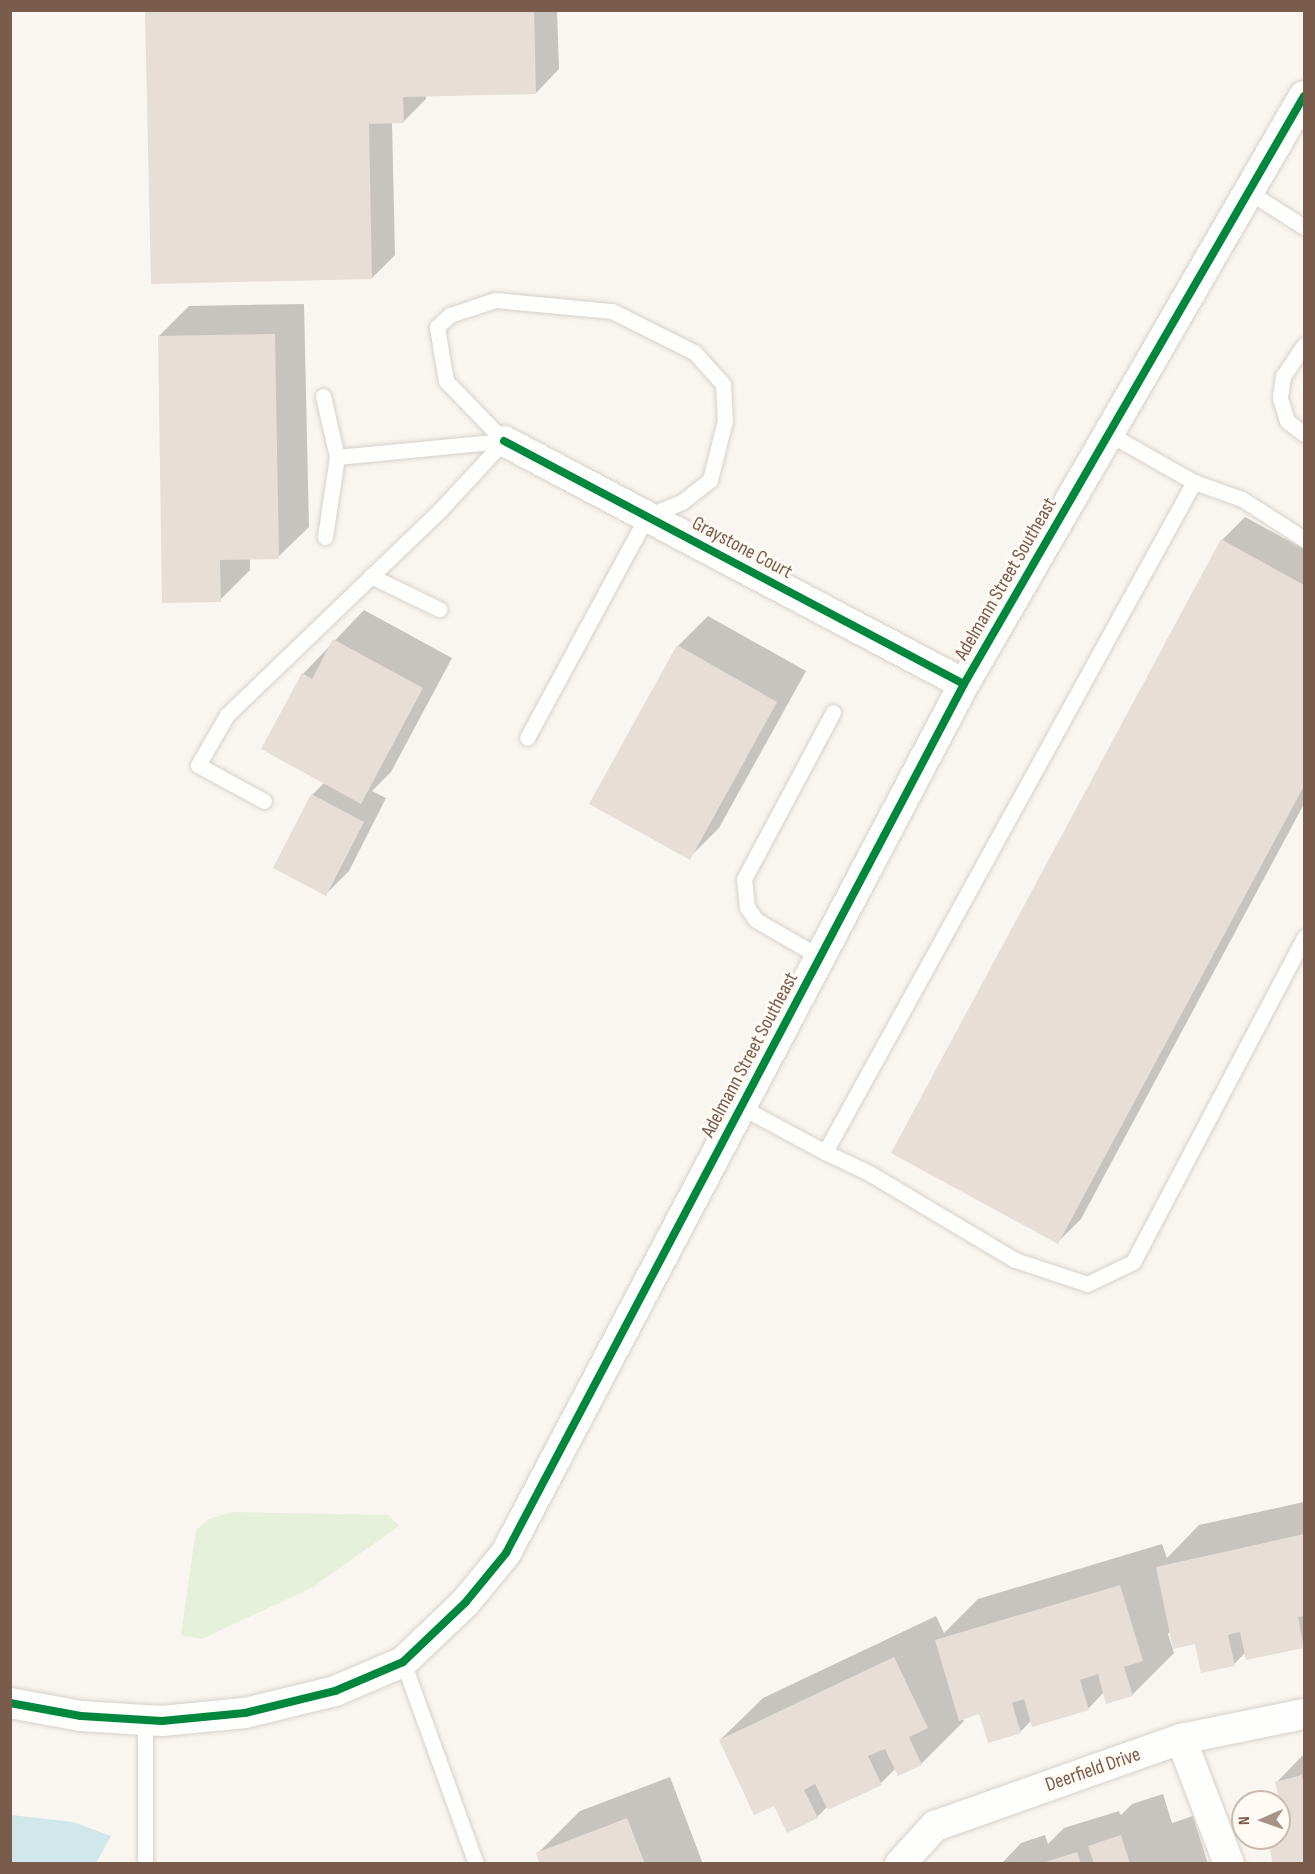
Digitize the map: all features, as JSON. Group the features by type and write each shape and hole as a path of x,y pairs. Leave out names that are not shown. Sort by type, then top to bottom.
{"street":[{"name":"Adelmann Street Southeast","path":"10,1703 81,1716 162,1721 245,1713 334,1691 403,1662 465,1603 506,1553 964,684 1305,96"},
{"name":"Graystone Court","path":"504,441 964,684"},
{"name":"Deerfield Drive","path":"900,1863 935,1826 1181,1739 1305,1714"},
{"path":"1181,1739 1229,1863"}],"lane":[{"path":"1249,192 1305,227"},
{"path":"504,441 446,381 437,327 450,315 495,300 612,311 694,352 723,384 725,420 710,480 682,502 647,516 527,738"},
{"path":"1305,345 1283,375 1281,398 1287,421 1305,434"},
{"path":"323,396 337,457 325,537"},
{"path":"1109,434 1194,482 1242,499 1305,539"},
{"path":"337,457 504,441"},
{"path":"264,801 198,765 227,715 440,510 504,441"},
{"path":"825,1152 1194,482"},
{"path":"370,576 439,609"},
{"path":"820,957 756,920 747,907 744,879 833,712"},
{"path":"741,1107 869,1173 1015,1260 1087,1284 1133,1262 1305,937"},
{"path":"403,1662 476,1863"},
{"path":"145,1720 145,1863"}],"green space":[{"path":"232,1512 388,1515 399,1526 313,1587 202,1639 181,1635 196,1530 209,1519"}],"water":[{"path":"11,1815 73,1822 111,1836 96,1863 11,1863"}],"building":[{"path":"145,10 534,10 536,94 403,97 404,123 369,124 372,279 151,284"},
{"path":"275,334 279,559 220,560 221,602 162,603 158,336"},
{"path":"1221,539 1304,585 1304,786 1058,1244 891,1153"},
{"path":"333,639 423,688 361,804 261,749 302,673 312,679"},
{"path":"677,645 777,702 690,860 589,804"},
{"path":"311,794 364,822 326,896 273,868"},
{"path":"1304,1534 1304,1616 1298,1617 1304,1648 1246,1660 1240,1632 1228,1635 1235,1666 1201,1673 1195,1644 1173,1649 1156,1567"},
{"path":"1120,1585 1143,1661 1124,1667 1133,1696 1106,1704 1098,1674 1080,1680 1089,1710 1032,1727 1024,1699 1012,1703 1021,1733 988,1743 979,1714 959,1721 935,1640"},
{"path":"894,1657 928,1728 909,1737 922,1765 898,1776 885,1749 868,1756 882,1785 828,1810 815,1784 804,1790 818,1818 787,1833 774,1806 754,1815 719,1740"},
{"path":"1302,1775 1304,1864 1273,1864 1270,1850 1291,1850 1291,1790 1277,1790 1275,1782"},
{"path":"627,1818 645,1864 540,1864 536,1853"},
{"path":"1121,1835 1130,1864 1094,1864 1088,1846"},
{"path":"1077,1852 1081,1864 1042,1863"}],"cycle path":[{"path":"10,1703 81,1716 162,1721 245,1713 335,1691 403,1662 465,1603 506,1553 964,684 1304,96"},
{"path":"504,441 964,684"}]}
